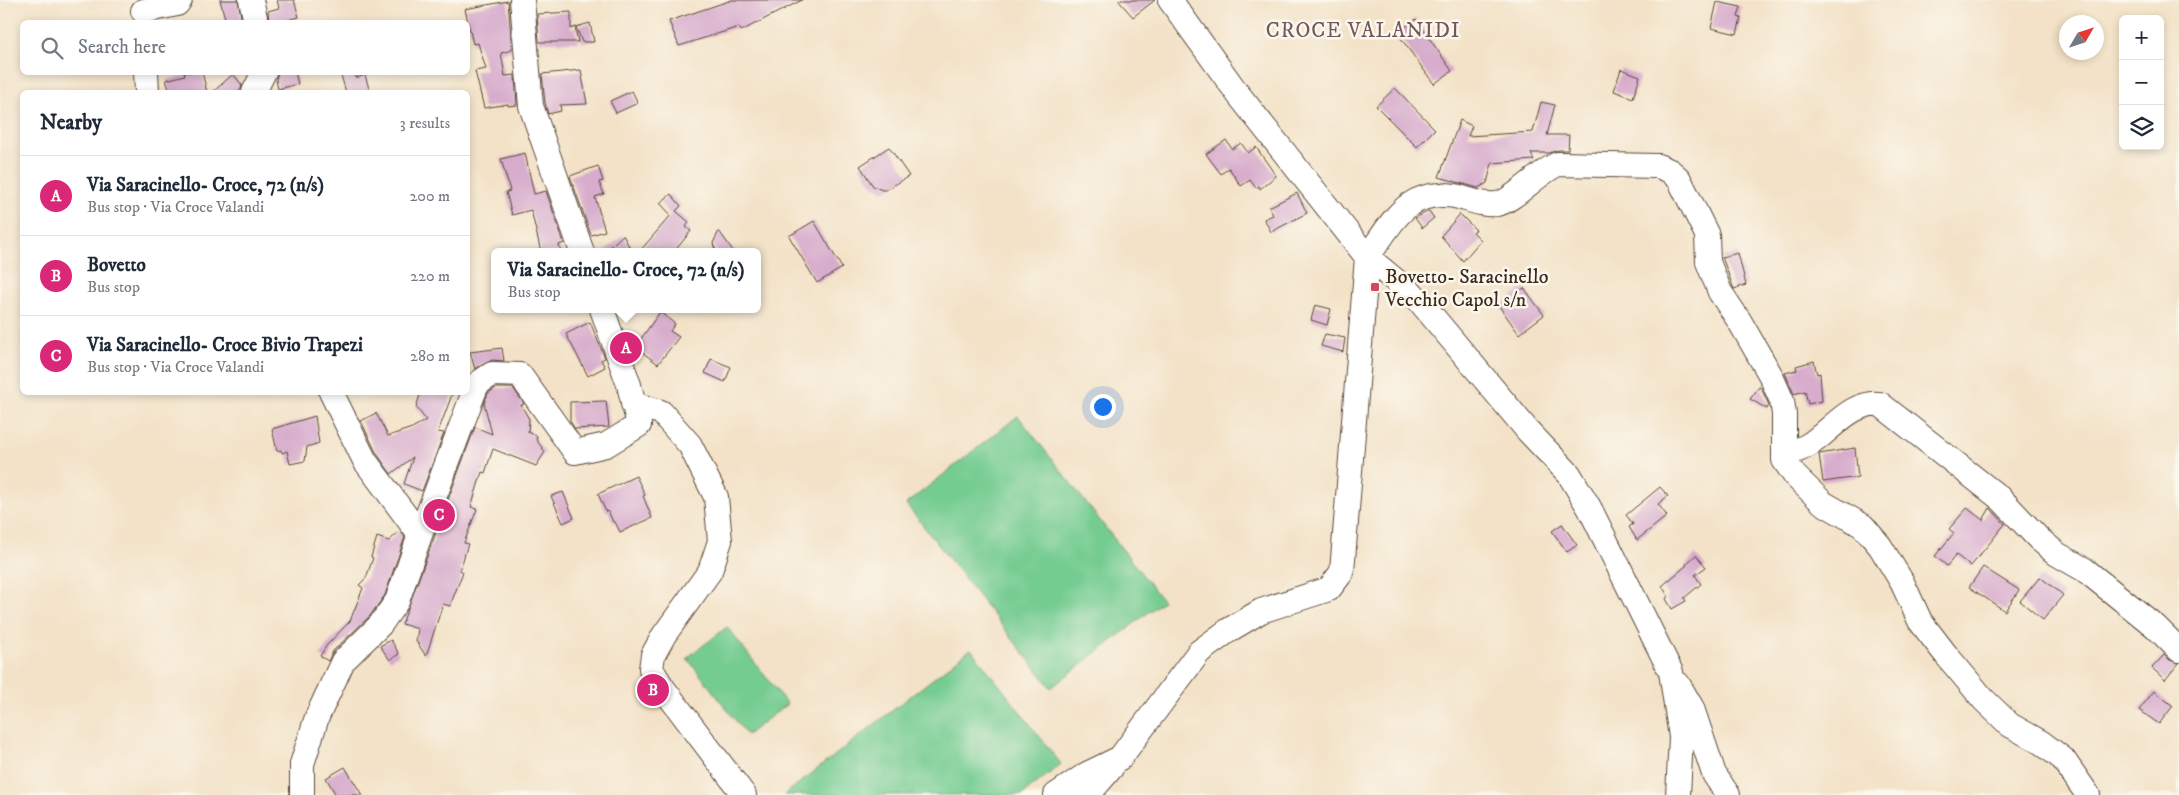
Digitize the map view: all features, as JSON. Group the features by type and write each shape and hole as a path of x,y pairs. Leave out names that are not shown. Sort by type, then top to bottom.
{"street":[{"path":"143,11 177,4 180,0"},
{"path":"251,0 256,20"},
{"path":"522,0 531,106 581,248"},
{"path":"1170,0 1238,94 1367,257 1418,299 1528,431 1569,474 1590,509 1671,672 1692,708 1714,774 1728,795"},
{"path":"146,75 146,90"},
{"path":"255,90 262,75"},
{"path":"1088,795 1120,758 1199,652 1229,630 1261,611 1329,589 1342,572 1367,257 1402,210 1423,196 1440,194 1486,204 1498,204 1525,187 1546,169 1558,164 1658,166 1670,171 1679,180 1706,235 1708,262 1720,292 1740,322 1771,376 1782,401 1784,460 1795,476 1823,503 1864,526 1902,582 1920,622 1984,700 2010,724 2042,743 2063,759 2088,795"},
{"path":"302,795 302,764 316,717 343,661 380,625 397,602 477,384 492,374 520,375 575,452 606,445 638,425 629,385 603,313"},
{"path":"332,395 365,461 420,535"},
{"path":"633,404 661,412 690,445 716,497 720,541 710,571 664,635 653,655 651,669 663,688 744,795"},
{"path":"1784,454 1797,451 1809,445 1851,412 1868,404 1880,404 2002,499 2051,549 2086,570 2156,627 2179,650"},
{"path":"1671,672 1681,737 1678,795"},
{"path":"1056,795 1087,774 1120,758"}],"green space":[{"path":"1018,416 1163,601 1051,688 906,504"},
{"path":"727,627 787,704 747,735 687,658"},
{"path":"971,649 1061,764 1022,795 784,795"}],"building":[{"path":"220,0 238,0 242,20 225,20"},
{"path":"277,0 294,0 299,17 288,20 269,20 268,11 279,8"},
{"path":"732,0 802,0 741,31 739,27 679,46 669,21"},
{"path":"1118,0 1155,0 1133,17"},
{"path":"508,1 512,50 501,53 505,76 515,75 517,105 508,106 508,104 484,108 475,71 486,69 478,43 473,44 470,20 468,20 465,9"},
{"path":"1717,2 1741,7 1738,17 1741,18 1737,34 1711,28"},
{"path":"571,12 571,29 575,27 578,42 539,42 537,14"},
{"path":"1416,19 1452,71 1434,84 1397,33"},
{"path":"590,23 594,42 582,42 576,27"},
{"path":"1621,69 1640,76 1633,98 1614,91"},
{"path":"581,70 587,104 560,105 561,111 548,114 542,74"},
{"path":"185,75 203,75 206,90 169,90 166,80"},
{"path":"232,75 242,85 240,90 215,90"},
{"path":"277,75 296,75 298,84 278,89 276,80"},
{"path":"341,75 356,75 356,78 365,75 369,90 345,90"},
{"path":"1395,88 1435,129 1417,147 1376,106"},
{"path":"632,91 638,103 616,113 610,101"},
{"path":"1541,102 1555,105 1547,135 1569,135 1568,150 1531,153 1534,160 1492,163 1487,183 1478,188 1439,177 1460,120 1472,126 1468,136 1533,132"},
{"path":"1226,140 1232,149 1241,143 1248,153 1256,147 1276,176 1260,189 1259,186 1256,188 1250,180 1241,186 1229,168 1221,174 1206,154"},
{"path":"889,147 909,176 886,190 882,190 873,186 860,166"},
{"path":"525,153 534,194 546,191 564,243 559,245 560,248 540,248 531,210 512,215 506,192 510,191 501,159"},
{"path":"598,166 603,181 599,182 604,194 595,197 605,231 591,235 570,176"},
{"path":"1297,193 1307,213 1271,232 1264,219 1273,215 1269,207"},
{"path":"671,194 681,206 676,211 689,222 686,227 691,231 677,248 642,248 671,215 660,203"},
{"path":"1429,211 1434,218 1422,228 1415,218"},
{"path":"1460,214 1476,230 1473,232 1481,240 1463,261 1441,236"},
{"path":"814,221 842,268 817,283 789,236"},
{"path":"719,231 731,248 715,248 713,243"},
{"path":"623,235 630,248 608,248"},
{"path":"1738,253 1746,285 1734,289 1722,257"},
{"path":"1524,288 1544,315 1519,334 1499,306"},
{"path":"1315,305 1331,309 1327,325 1311,320"},
{"path":"659,313 675,324 670,331 679,337 658,364 635,347"},
{"path":"590,322 605,358 601,360 605,367 588,376 566,334"},
{"path":"1325,334 1345,338 1343,352 1321,346"},
{"path":"502,348 504,361 492,360 475,369 470,352"},
{"path":"711,359 731,367 725,382 705,373"},
{"path":"1814,361 1817,374 1820,373 1822,401 1808,404 1805,391 1794,394 1785,373 1797,370 1796,366"},
{"path":"1759,387 1769,405 1767,409 1750,399"},
{"path":"496,388 513,388 524,404 521,405 529,419 528,432 537,436 536,439 545,452 536,466 493,449 485,473 482,472 471,507 477,509 464,543 468,544 460,570 463,572 450,606 443,604 426,656 416,641 418,629 402,624 475,427 492,434 484,403 488,393"},
{"path":"420,395 452,395 438,432 444,433 422,491 404,484 413,457 391,474 377,454 361,421 376,413 388,436 412,428 426,420 416,407"},
{"path":"606,401 609,427 575,429 570,421 570,402"},
{"path":"315,416 319,443 307,447 305,461 290,464 287,451 282,453 281,450 277,451 272,429"},
{"path":"1855,448 1858,477 1823,482 1819,454"},
{"path":"636,476 645,495 643,496 652,518 620,532 608,511 606,512 598,494"},
{"path":"1660,487 1668,496 1658,504 1667,516 1637,540 1629,527 1633,524 1626,515"},
{"path":"563,492 574,518 563,523 551,496"},
{"path":"1967,508 1983,520 1990,508 2005,524 1971,566 1956,555 1947,566 1935,556 1954,533 1949,529"},
{"path":"1562,524 1577,545 1567,552 1552,531"},
{"path":"400,531 405,537 385,595 370,616 333,651 328,661 320,656 327,645 350,621 363,588 359,585 366,578 373,558 371,557 377,537 389,541"},
{"path":"1696,555 1706,567 1695,575 1701,584 1684,598 1686,601 1672,609 1666,599 1668,596 1662,586"},
{"path":"1983,567 2019,590 2005,611 1969,587"},
{"path":"2040,577 2063,595 2043,620 2020,601"},
{"path":"391,640 399,654 390,660 380,646"},
{"path":"2164,655 2170,660 2179,663 2165,680 2152,668"},
{"path":"2154,691 2173,706 2159,724 2139,710"},
{"path":"345,767 362,795 336,795 326,778"}],"place":[{"name":"Bovetto- Saracinello Vecchio Capol s/n","path":"1375,287"},
{"name":"Via Saracinello- Croce, 72 (n/s)","path":"626,348"},
{"name":"Via Saracinello- Croce Bivio Trapezi","path":"439,515"},
{"name":"Bovetto","path":"653,690"}],"district":[{"name":"CROCE VALANIDI","path":"1363,30"}]}
